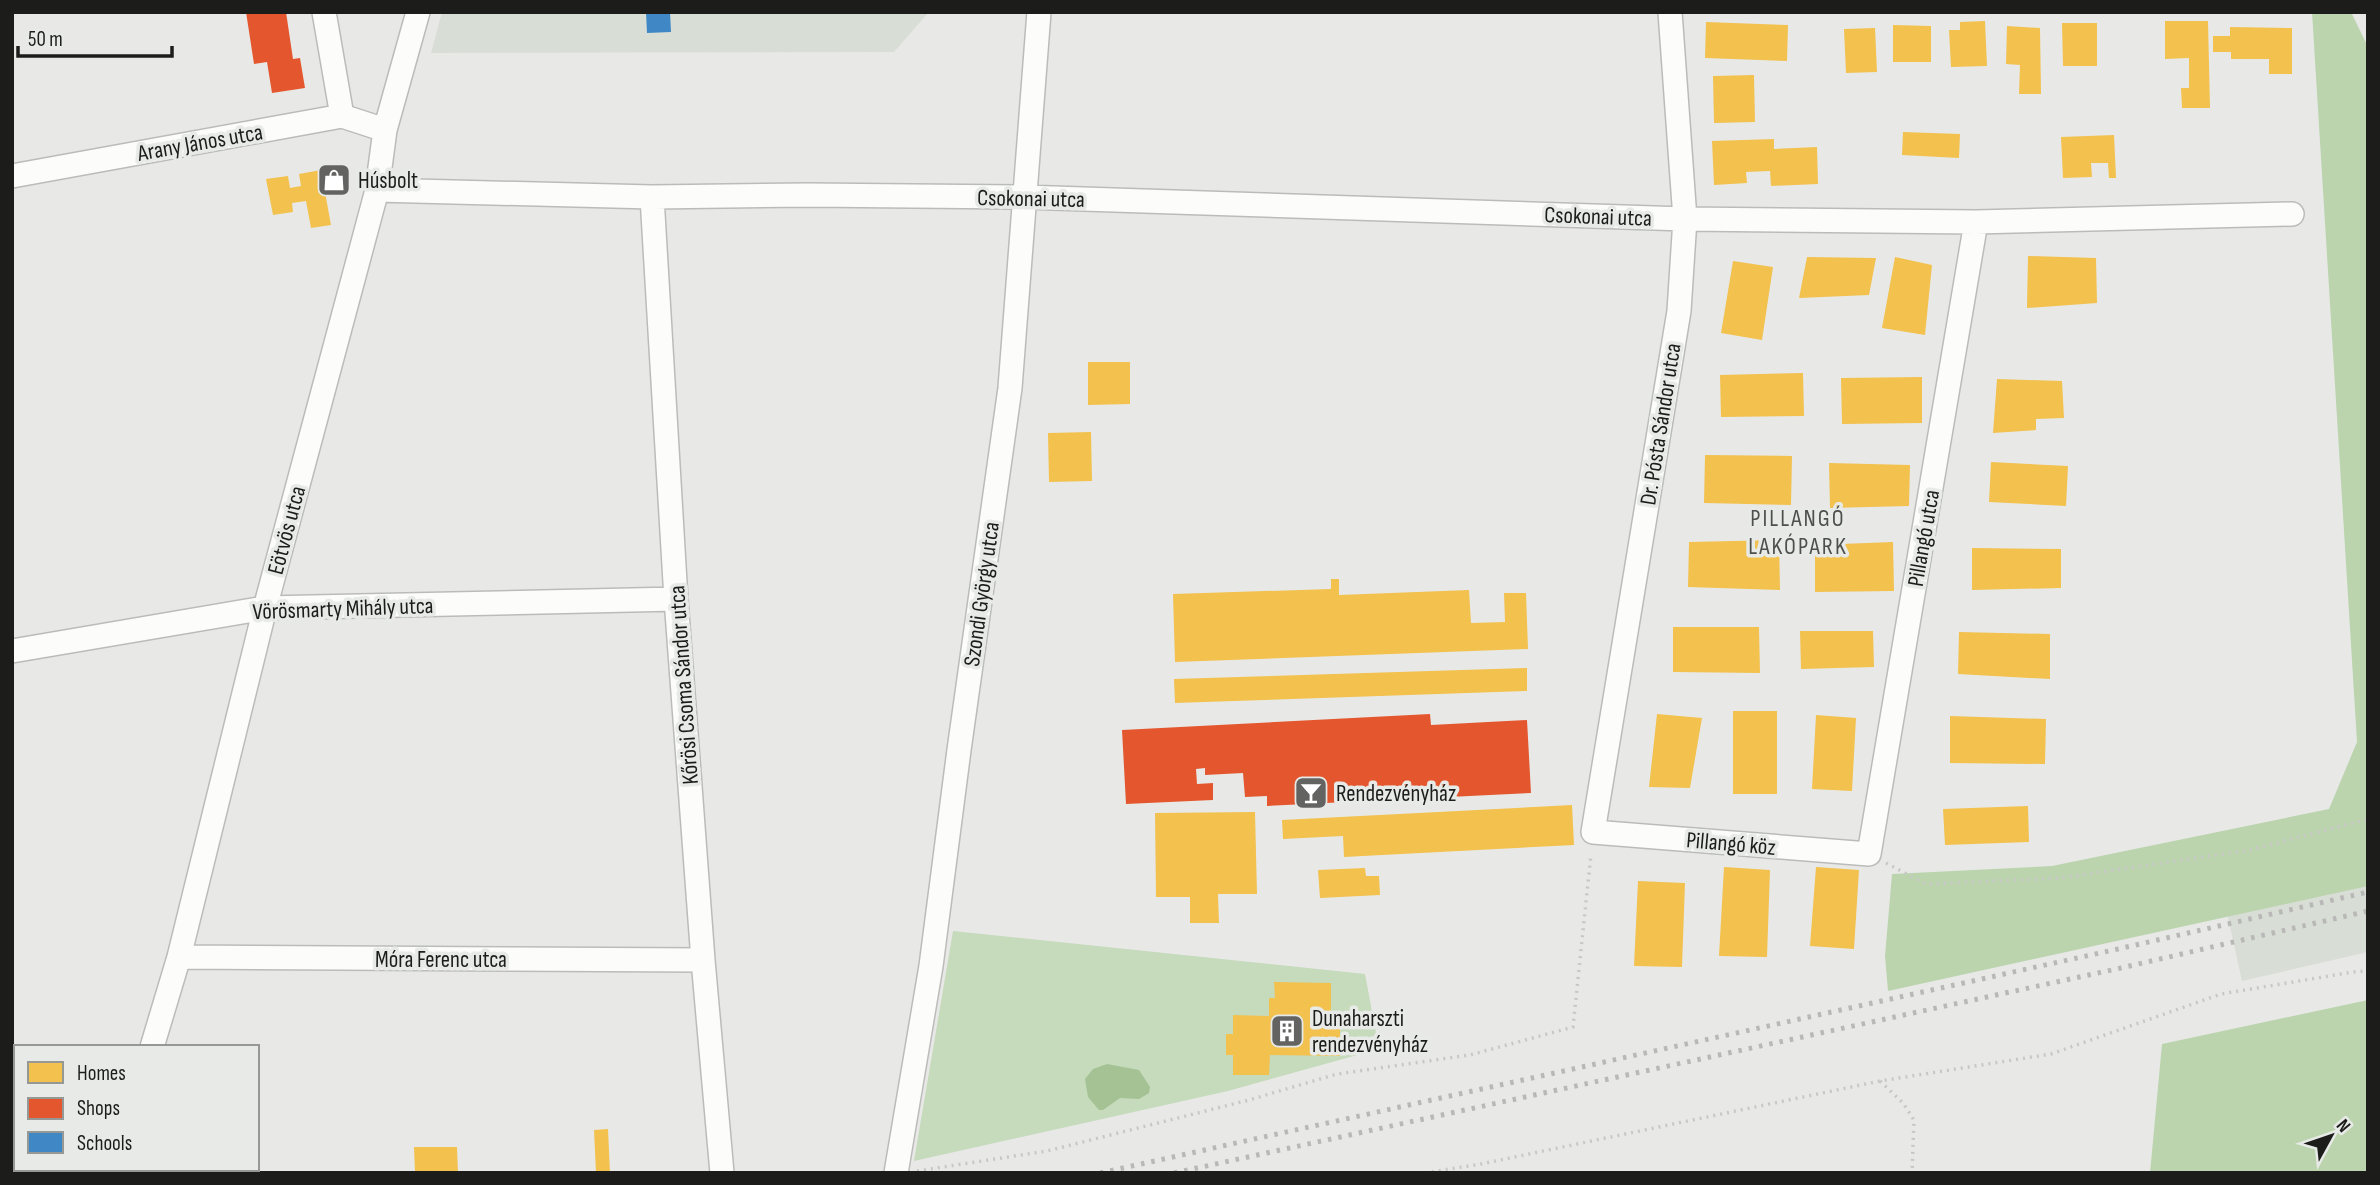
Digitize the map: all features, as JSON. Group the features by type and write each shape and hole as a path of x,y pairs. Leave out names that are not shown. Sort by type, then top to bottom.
{"street":[{"path":"324,12 342,116"},
{"name":"Eötvös utca","path":"153,1045 179,957 265,608 377,190 385,130 418,12"},
{"name":"Szondi György utca","path":"896,1173 931,966 1008,401 1039,12"},
{"name":"Dr. Pósta Sándor utca","path":"1593,832 1679,311 1685,219 1670,12"},
{"name":"Arany János utca","path":"12,176 342,116 385,130"},
{"name":"Csokonai utca","path":"377,190 652,197 1023,197 1685,219 1976,222 2292,214"},
{"name":"Kőrösi Csoma Sándor utca","path":"652,197 676,599 722,1173"},
{"name":"Pillangó utca","path":"1869,854 1976,222"},
{"name":"Vörösmarty Mihály utca","path":"12,651 265,608 676,599"},
{"name":"Pillangó köz","path":"1593,832 1869,854"},
{"name":"Móra Ferenc utca","path":"179,957 703,961"}],"path":[{"path":"1869,854 1926,884 2061,878 2250,850 2368,819"},
{"path":"908,1173 1047,1151 1249,1100 1337,1074 1470,1055 1573,1027 1593,832"},
{"path":"1424,1173 1481,1164 1880,1081 2051,1054 2221,994 2368,971"},
{"path":"1880,1081 1903,1103 1914,1120 1912,1173"}],"shaded area":[{"path":"442,12 929,12 894,52 431,53"},
{"path":"2312,12 2351,12 2368,47 2368,886 1888,991 1885,956 1892,874 2052,866 2329,809 2357,742"},
{"path":"2368,864 2368,952 2242,981 2223,895"},
{"path":"953,931 1365,974 1379,1049 1228,1091 914,1161"},
{"path":"2368,1000 2368,1173 2150,1173 2162,1044"},
{"path":"1107,1064 1139,1070 1150,1087 1149,1093 1139,1099 1120,1098 1099,1110 1088,1097 1085,1079 1093,1069"}],"building: Homes":[{"path":"1985,21 1987,66 1951,67 1949,30 1960,30 1960,22"},
{"path":"2165,21 2208,21 2210,108 2182,108 2181,88 2189,88 2189,58 2165,59"},
{"path":"1706,22 1788,25 1787,61 1705,58"},
{"path":"2062,23 2097,23 2097,66 2063,66"},
{"path":"1893,25 1931,26 1931,62 1893,62"},
{"path":"2007,26 2040,28 2041,94 2019,94 2020,65 2006,64"},
{"path":"2230,27 2292,28 2292,74 2269,74 2269,59 2231,59 2231,52 2213,52 2213,36 2230,36"},
{"path":"1875,28 1877,72 1846,73 1844,29"},
{"path":"1754,75 1755,122 1714,123 1713,76"},
{"path":"1903,132 1960,134 1959,158 1902,155"},
{"path":"2114,135 2116,178 2109,178 2108,163 2091,163 2092,177 2063,178 2061,137"},
{"path":"1774,139 1774,149 1817,147 1818,184 1771,186 1770,171 1746,172 1747,183 1714,185 1712,141"},
{"path":"321,170 331,225 311,228 306,201 292,203 293,212 273,215 266,179 288,176 290,188 301,186 299,174"},
{"path":"2028,256 2096,258 2097,303 2027,308"},
{"path":"1807,257 1876,258 1869,295 1799,298"},
{"path":"1895,257 1932,265 1925,335 1882,328"},
{"path":"1733,261 1773,267 1762,340 1721,333"},
{"path":"1088,362 1130,362 1130,404 1088,405"},
{"path":"1803,373 1804,416 1721,417 1720,375"},
{"path":"1922,377 1922,423 1842,424 1841,378"},
{"path":"1997,379 2062,381 2064,418 2036,419 2036,430 1993,433"},
{"path":"1091,432 1092,481 1049,482 1048,433"},
{"path":"1705,455 1792,456 1791,505 1704,503"},
{"path":"1991,462 2068,466 2066,506 1989,502"},
{"path":"1829,463 1910,465 1909,506 1830,508"},
{"path":"1779,540 1780,590 1688,587 1689,542"},
{"path":"1893,542 1894,591 1815,592 1815,545"},
{"path":"1972,548 2061,549 2061,588 1972,590"},
{"path":"1331,579 1339,579 1339,595 1469,590 1471,623 1505,622 1504,593 1526,593 1528,649 1175,662 1173,594 1331,589"},
{"path":"1673,627 1759,627 1760,673 1673,672"},
{"path":"1800,631 1873,631 1874,667 1801,669"},
{"path":"1959,632 2050,634 2050,679 1958,674"},
{"path":"1527,668 1527,691 1175,703 1174,679"},
{"path":"1733,711 1777,711 1777,794 1733,794"},
{"path":"1657,714 1702,718 1690,788 1649,787"},
{"path":"1816,715 1856,718 1852,791 1812,789"},
{"path":"1950,716 2046,719 2045,764 1950,763"},
{"path":"1572,805 1574,845 1344,857 1343,836 1283,839 1282,820"},
{"path":"2028,806 2029,842 1945,845 1943,809"},
{"path":"1255,812 1257,894 1218,894 1219,923 1190,923 1190,897 1156,897 1155,813"},
{"path":"1724,867 1770,870 1767,957 1719,956"},
{"path":"1816,867 1859,870 1854,949 1810,946"},
{"path":"1365,868 1366,876 1379,876 1380,895 1320,898 1318,870"},
{"path":"1638,881 1685,883 1682,967 1634,966"},
{"name":"Dunaharszti rendezvényház","path":"1274,982 1331,983 1331,1016 1327,1016 1327,1028 1340,1028 1340,1056 1270,1055 1269,1075 1233,1075 1233,1055 1226,1055 1226,1034 1233,1034 1233,1015 1269,1016 1269,998 1275,998"},
{"path":"608,1129 610,1173 596,1173 594,1130"},
{"path":"414,1147 457,1147 458,1173 415,1173"}],"building: Shops":[{"path":"246,12 286,12 293,59 300,58 305,88 272,93 267,62 254,64"},
{"name":"Húsbolt","path":"343,173 345,184 326,188 323,176"},
{"path":"1430,714 1431,725 1527,720 1531,793 1267,806 1267,796 1245,797 1243,773 1205,775 1205,768 1196,769 1197,784 1213,783 1213,800 1126,804 1122,730"}],"building: Schools":[{"path":"646,12 670,12 671,32 647,33"}],"railway":[{"path":"1100,1173 2368,892"},
{"path":"1174,1173 2121,968 2368,911"}],"place":[{"name":"Húsbolt","path":"334,180"},
{"name":"Rendezvényház","path":"1311,793"},
{"name":"Dunaharszti rendezvényház","path":"1287,1031"}],"district":[{"name":"PILLANGÓ LAKÓPARK","path":"1798,532"}]}
